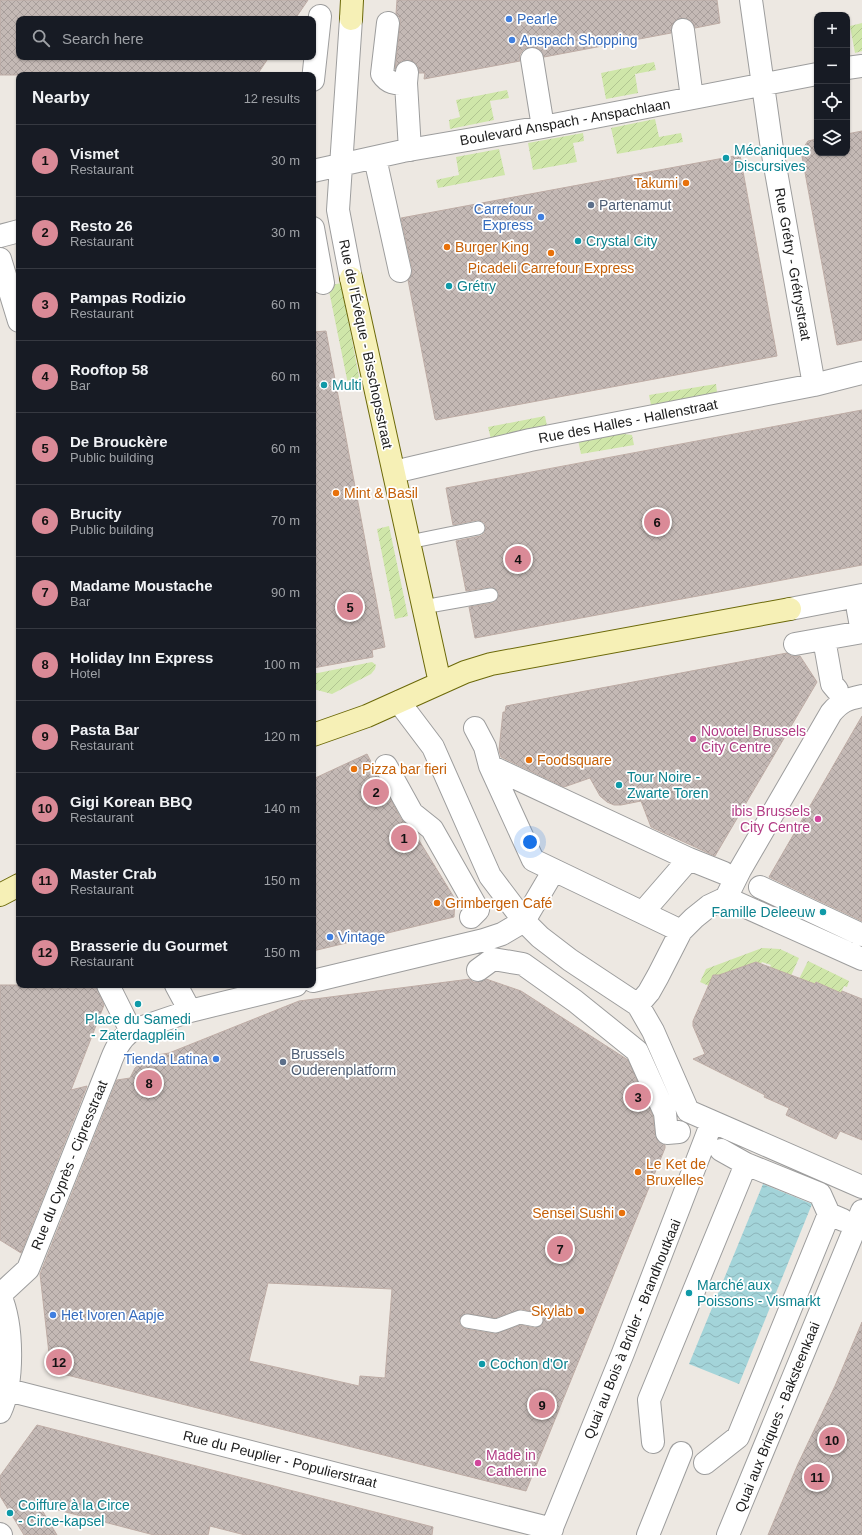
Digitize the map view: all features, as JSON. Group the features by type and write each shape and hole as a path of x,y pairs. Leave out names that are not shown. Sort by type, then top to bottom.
{"street":[{"name":"Rue Grétry - Grétrystraat","path":"751,0 772,149 814,385"},
{"name":"Rue de l'Évêque - Bisschopsstraat","path":"352,10 338,210 351,278 440,682"},
{"path":"316,53 320,16"},
{"path":"388,23 382,74 386,80 396,84 407,77 410,150"},
{"path":"684,30 692,98"},
{"path":"532,59 543,127"},
{"path":"314,72 315,60"},
{"path":"850,68 862,66"},
{"name":"Boulevard Anspach - Anspachlaan","path":"316,171 410,150 543,127 814,75"},
{"path":"375,158 400,271"},
{"path":"0,236 16,232"},
{"path":"316,244 323,283"},
{"path":"0,259 11,313"},
{"name":"Rue des Halles - Hallenstraat","path":"394,472 530,440 814,385 862,373"},
{"path":"316,734 367,716 440,682 491,664 790,609 860,603 862,632 795,644"},
{"path":"824,639 832,684 837,690"},
{"path":"638,1006 649,992 681,931 709,906 726,898 740,870 831,713 846,699 862,696"},
{"path":"399,702 433,747 490,876 524,921 540,937 570,960 638,1006 653,1031 688,1111 862,1187"},
{"path":"475,728 485,747 490,766 533,860 681,931"},
{"path":"386,766 412,813 432,829 478,910 468,922"},
{"path":"490,766 689,859 724,873"},
{"path":"643,912 689,859"},
{"path":"316,980 484,940 502,934 524,921 554,870"},
{"path":"0,895 16,887"},
{"path":"760,887 862,935"},
{"path":"726,898 862,959"},
{"path":"487,960 524,964 575,1001 637,1051 664,1113 667,1133 679,1132"},
{"path":"111,988 131,1031 190,1011 284,988"},
{"path":"178,988 190,1011"},
{"name":"Rue du Cyprès - Cipresstraat","path":"0,1295 28,1269 114,1053 124,1037 131,1031"},
{"name":"Quai au Bois à Brûler - Brandhoutkaai","path":"550,1532 623,1352 712,1122"},
{"path":"721,1150 746,1164 820,1194 846,1215 738,1437 703,1467 681,1453 652,1446 649,1400 746,1164"},
{"name":"Quai aux Briques - Baksteenkaai","path":"728,1535 846,1215"},
{"path":"0,1295 6,1313 10,1351 8,1390 0,1412"},
{"name":"Rue du Peuplier - Populierstraat","path":"8,1390 550,1532"},
{"path":"648,1535 681,1453"}],"lane":[{"path":"409,542 478,528"},
{"path":"423,607 491,595"},
{"path":"467,1321 496,1326 520,1317 536,1320"}],"green space":[{"path":"862,23 862,51 855,53 850,26"},
{"path":"654,62 656,70 635,74 638,93 606,99 601,73"},
{"path":"507,90 509,98 490,101 494,120 450,129 449,120 460,117 456,100"},
{"path":"655,119 659,137 681,133 683,142 617,154 611,128"},
{"path":"583,133 584,141 573,143 577,162 533,170 528,143"},
{"path":"499,149 505,175 438,188 436,180 459,175 456,157"},
{"path":"341,283 360,382 348,384 328,286"},
{"path":"716,384 717,392 690,406 651,405 649,395"},
{"path":"545,416 547,426 491,439 488,427"},
{"path":"600,431 632,435 634,445 581,454 578,440"},
{"path":"389,526 408,616 395,619 377,529"},
{"path":"372,662 376,665 371,674 332,694 316,690 316,673"},
{"path":"762,948 780,949 799,958 790,978 769,969 771,965 762,962 760,965 709,986 700,982 706,969"},
{"path":"808,961 849,981 847,987 844,986 841,993 816,982 815,984 798,981"}],"water":[{"path":"763,1184 812,1204 739,1384 689,1364"}],"building":[{"path":"0,0 308,0 297,16 16,16 16,60 267,60 259,72 16,72 16,75 0,75"},
{"name":"Anspach Shopping","path":"397,0 717,0 720,23 695,28 693,23 688,19 681,18 676,20 672,25 671,33 544,57 541,51 537,48 530,47 524,49 520,54 520,61 424,79 425,73 419,73 418,66 409,60 401,61 395,69 400,24 400,18 396,14"},
{"path":"862,131 862,340 837,345 801,151 808,141 814,140 814,156 850,156 850,133"},
{"name":"Grétry","path":"740,155 777,356 435,419 408,280 412,274 412,268 401,218"},
{"name":"Multi","path":"326,331 385,647 372,650 373,657 316,667 316,332"},
{"path":"862,410 862,565 475,638 469,607 493,603 498,598 499,593 497,590 490,587 466,591 456,541 480,536 484,534 486,527 484,522 477,520 453,525 446,488"},
{"path":"787,653 791,656 800,656 817,682 715,856 651,827 641,801 614,805 607,802 600,796 590,778 564,787 501,757 499,750 503,712 505,712 506,706"},
{"path":"862,716 862,921 769,877"},
{"path":"367,754 401,819 412,829 455,899 454,917 316,950 316,778"},
{"path":"756,962 815,984 816,982 841,993 842,991 862,999 862,1140 840,1131 836,1139 786,1115 789,1108 764,1097 765,1095 693,1059 705,1054 693,1026 693,1021 713,975 719,975"},
{"path":"470,979 473,982 479,982 486,979 521,991 628,1060 653,1116 657,1140 665,1145 665,1148 526,1491 51,1371 40,1274 117,1080 130,1078 135,1068 149,1061 151,1056 169,1053 299,1001","holes":["268,1283 392,1289 385,1378 360,1376 359,1386 249,1361","521,1309 541,1314 544,1318 542,1325 535,1328 521,1325 495,1334 466,1329 459,1323 461,1316 465,1313 495,1318"]},
{"path":"0,985 16,985 16,988 97,988 104,1005 71,1090 87,1086 21,1253 0,1240"},
{"path":"862,1322 862,1535 768,1535 798,1464 835,1386"},
{"path":"37,1425 433,1527 432,1535 245,1535 210,1526 208,1535 154,1535 39,1505 57,1535 24,1535 0,1496 0,1476"}],"place":[{"name":"Pearle","path":"509,19"},
{"name":"Anspach Shopping","path":"512,40"},
{"name":"Mécaniques Discursives","path":"726,158"},
{"name":"Takumi","path":"686,183"},
{"name":"Partenamut","path":"591,205"},
{"name":"Carrefour Express","path":"541,217"},
{"name":"Crystal City","path":"578,241"},
{"name":"Burger King","path":"447,247"},
{"name":"Picadeli Carrefour Express","path":"551,253"},
{"name":"Grétry","path":"449,286"},
{"name":"Multi","path":"324,385"},
{"name":"Mint & Basil","path":"336,493"},
{"name":"Brucity","path":"657,522"},
{"name":"Rooftop 58","path":"518,559"},
{"name":"De Brouckère","path":"350,607"},
{"name":"Novotel Brussels City Centre","path":"693,739"},
{"name":"Foodsquare","path":"529,760"},
{"name":"Pizza bar fieri","path":"354,769"},
{"name":"Tour Noire - Zwarte Toren","path":"619,785"},
{"name":"Resto 26","path":"376,792"},
{"name":"ibis Brussels City Centre","path":"818,819"},
{"name":"Vismet","path":"404,838"},
{"name":"Grimbergen Café","path":"437,903"},
{"name":"Famille Deleeuw","path":"823,912"},
{"name":"Vintage","path":"330,937"},
{"name":"Place du Samedi - Zaterdagplein","path":"138,1004"},
{"name":"Tienda Latina","path":"216,1059"},
{"name":"Brussels Ouderenplatform","path":"283,1062"},
{"name":"Holiday Inn Express","path":"149,1083"},
{"name":"Pampas Rodizio","path":"638,1097"},
{"name":"Le Ket de Bruxelles","path":"638,1172"},
{"name":"Sensei Sushi","path":"622,1213"},
{"name":"Madame Moustache","path":"560,1249"},
{"name":"Marché aux Poissons - Vismarkt","path":"689,1293"},
{"name":"Skylab","path":"581,1311"},
{"name":"Het Ivoren Aapje","path":"53,1315"},
{"name":"Brasserie du Gourmet","path":"59,1362"},
{"name":"Cochon d'Or","path":"482,1364"},
{"name":"Pasta Bar","path":"542,1405"},
{"name":"Gigi Korean BBQ","path":"832,1440"},
{"name":"Made in Catherine","path":"478,1463"},
{"name":"Master Crab","path":"817,1477"},
{"name":"Coiffure à la Circe - Circe-kapsel","path":"10,1513"}]}
